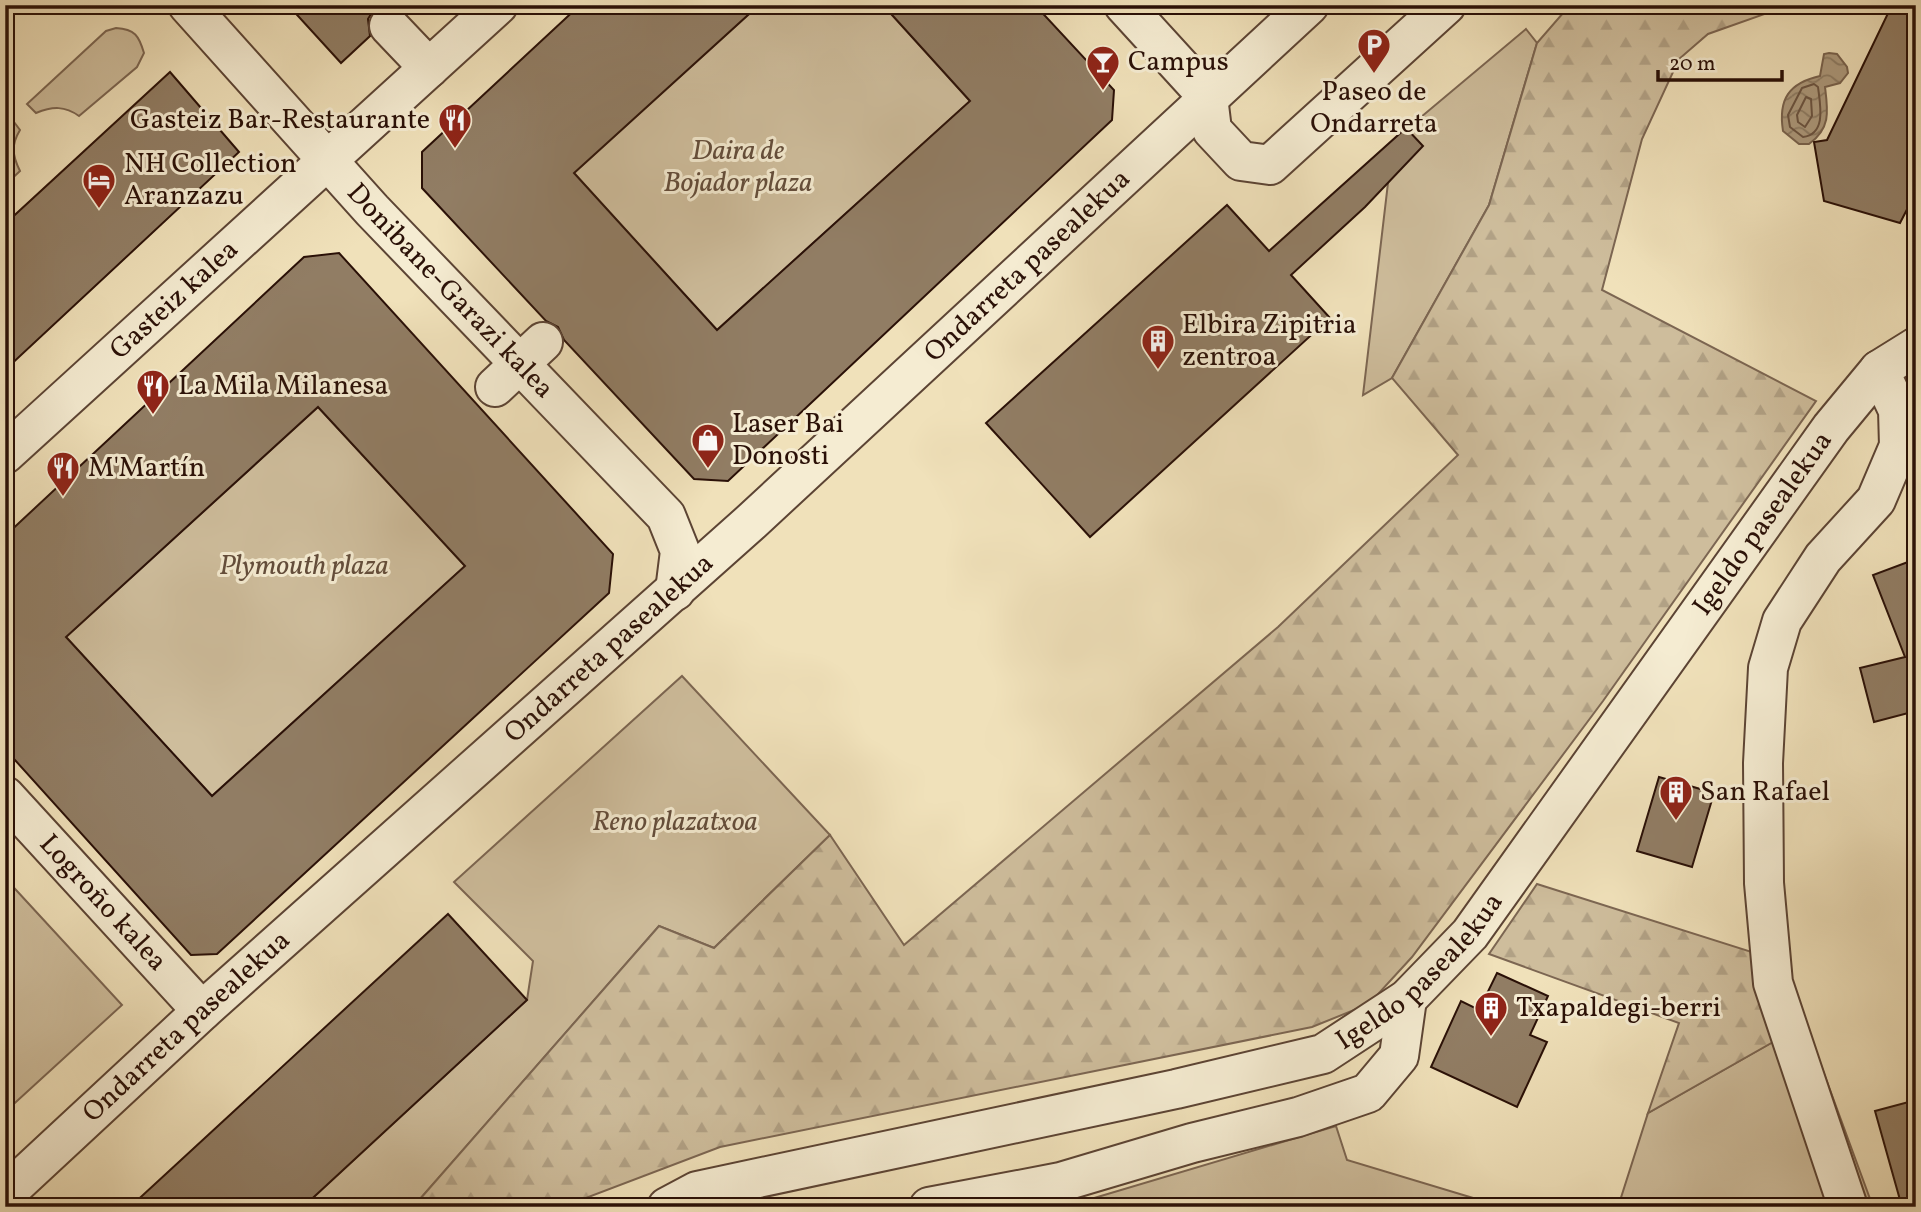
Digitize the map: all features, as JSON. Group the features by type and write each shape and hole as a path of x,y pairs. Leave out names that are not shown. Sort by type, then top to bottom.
{"street":[{"name":"Donibane-Garazi kalea","path":"188,5 372,210 666,516 680,551 675,591"},
{"name":"Gasteiz kalea","path":"5,454 498,5"},
{"path":"1124,5 1208,97 1212,130 1241,161 1270,165 1446,5"},
{"name":"Ondarreta pasealekua","path":"5,1194 202,1011 675,591 1309,5"},
{"path":"389,26 429,68"},
{"name":"Igeldo pasealekua","path":"667,1207 697,1191 1162,1092 1323,1054 1407,999 1470,934 1831,428 1879,370 1916,347"},
{"path":"1847,1207 1773,983 1764,883 1763,763 1768,668 1782,621 1823,558 1876,500 1899,446 1898,410 1879,370"},
{"name":"Logroño kalea","path":"5,796 202,1011"},
{"path":"929,1207 1060,1182 1192,1143 1298,1117 1368,1093 1399,1056 1407,999"}],"green space":[{"name":"Daira de Bojador plaza","path":"759,5 883,5 970,101 717,330 574,173"},
{"path":"1570,5 1790,5 1708,34 1679,59 1642,139 1602,290 1816,401 1603,701 1412,957 1369,1004 1312,1027 720,1147 583,1199 579,1207 413,1207 659,926 714,948 830,835 904,945 1278,627 1458,455 1392,378 1489,205 1537,43"},
{"path":"116,28 128,30 138,38 144,53 137,67 79,116 59,108 36,113 27,104 106,31"},
{"path":"1526,29 1537,43 1489,205 1392,378 1363,395 1388,183 1396,138"},
{"path":"11,118 20,130 14,150 20,171 5,185 5,124"},
{"name":"Plymouth plaza","path":"318,407 465,566 212,796 66,637"},
{"name":"Reno plazatxoa","path":"682,676 830,835 714,948 659,926 413,1207 303,1207 527,1000 533,961 454,882"},
{"path":"5,878 122,1005 5,1112"},
{"path":"1537,884 1783,962 1773,1042 1648,1113 1679,1023 1489,954"},
{"path":"1783,962 1873,1207 1618,1207 1648,1113 1773,1042"},
{"path":"1336,1126 1347,1160 1503,1207 1064,1207"}],"water":[{"path":"1824,54 1837,54 1847,67 1848,73 1840,83 1825,87 1827,111 1821,132 1809,144 1799,144 1783,131 1784,101 1800,83 1820,76"}],"building":[{"path":"288,5 383,5 373,11 368,19 370,36 341,63"},
{"path":"580,5 759,5 574,173 717,330 970,101 883,5 1035,5 1114,90 1112,120 728,481 694,479 564,340 558,327 546,321 422,188 422,152"},
{"path":"1892,5 1916,5 1916,192 1900,223 1824,201 1814,142 1827,140"},
{"name":"NH Collection Aranzazu","path":"170,72 239,152 5,370 5,224"},
{"name":"Elbira Zipitria zentroa","path":"1406,128 1423,146 1365,207 1291,275 1330,318 1090,537 986,423 1227,205 1269,251"},
{"path":"339,253 613,554 609,593 217,954 191,955 5,749 5,536 304,257","holes":["318,407 465,566 212,796 66,637"]},
{"path":"1916,559 1916,711 1874,722 1860,668 1905,657 1873,575"},
{"name":"San Rafael","path":"1659,777 1714,793 1692,867 1637,851"},
{"path":"448,914 527,1000 303,1207 130,1207"},
{"name":"Txapaldegi-berri","path":"1497,973 1548,996 1530,1035 1547,1042 1517,1107 1431,1067 1461,1001 1479,1010"},
{"path":"1916,1100 1916,1207 1902,1207 1875,1111"}],"place":[{"name":"Paseo de Ondarreta","path":"1374,75"},
{"name":"Campus","path":"1103,92"},
{"name":"Gasteiz Bar-Restaurante","path":"455,150"},
{"name":"NH Collection Aranzazu","path":"99,210"},
{"name":"Elbira Zipitria zentroa","path":"1158,371"},
{"name":"La Mila Milanesa","path":"153,416"},
{"name":"Laser Bai Donosti","path":"708,470"},
{"name":"M'Martín","path":"63,498"},
{"name":"San Rafael","path":"1676,822"},
{"name":"Txapaldegi-berri","path":"1491,1038"}]}
